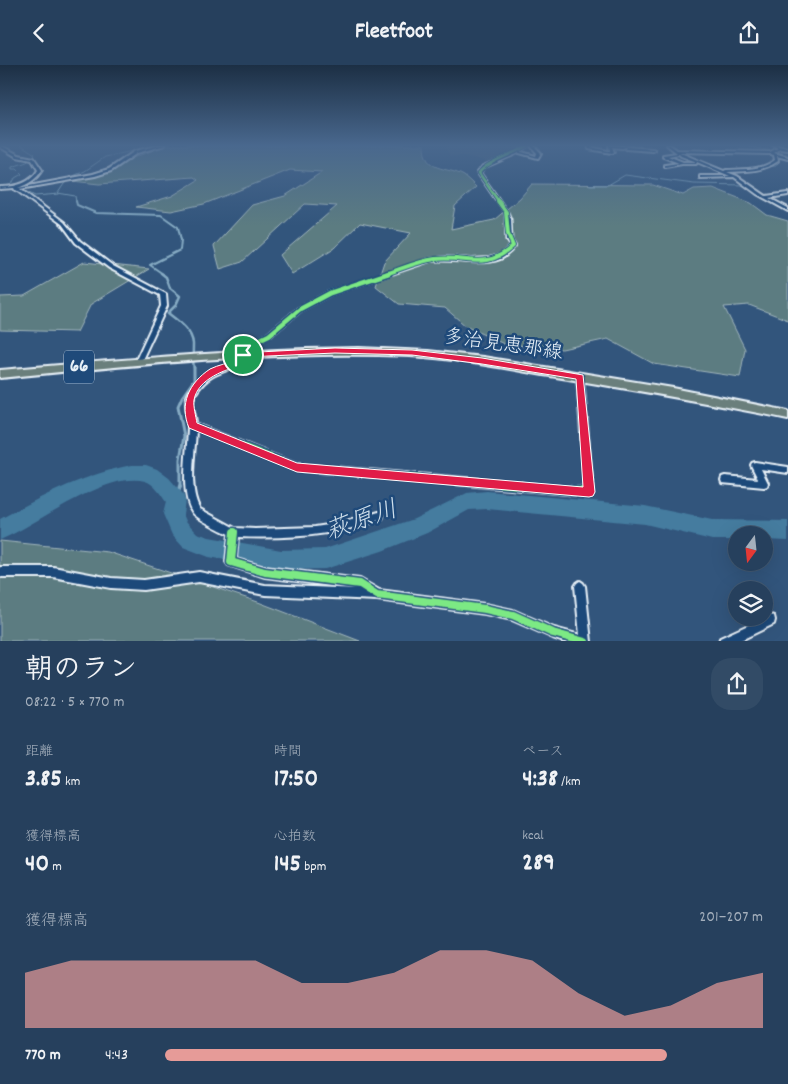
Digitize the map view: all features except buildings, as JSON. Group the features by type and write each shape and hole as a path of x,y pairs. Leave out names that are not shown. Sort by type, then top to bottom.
{"main road":[{"name":"多治見恵那線","path":"0,373 221,356 335,350 412,353 482,361 580,377 788,415"}],"street":[{"path":"16,189 40,172"},
{"path":"0,188 16,189 104,172"},
{"path":"379,516 341,527 315,531 234,532 198,512 193,507 190,470 192,425 190,399 198,385 214,371 240,362 240,355 244,347 269,335 300,309 330,293 429,260 441,258 481,260 498,258 513,246 508,240 508,219 506,212 480,172"},
{"path":"724,172 736,177 764,197 788,210"},
{"path":"701,177 736,177"},
{"path":"16,189 63,223 78,242 111,267 164,294 164,306 138,363"},
{"path":"764,197 788,194"},
{"path":"192,425 297,467 589,492 580,377"},
{"path":"725,480 764,483 756,465 788,470"},
{"path":"234,532 230,561 264,572 360,584 377,595"},
{"path":"0,572 53,572 111,583 144,585 199,577 265,590 377,595 467,606 513,615 553,633 585,641 580,586"},
{"path":"724,641 755,626"}],"green space":[{"path":"96,172 285,172 204,204 171,211 136,207 172,196 198,180 194,177 99,184 72,181"},
{"path":"320,172 453,172 464,176 476,187 455,206 451,229 494,220 520,198 532,184 653,185 683,195 694,189 713,188 751,203 767,215 788,221 788,320 749,305 724,307 745,349 740,377 654,364 608,339 562,349 504,344 467,327 445,308 399,304 376,286 384,262 411,233 360,223 334,248 292,274 280,255 337,206 305,204 242,262 220,269 214,246 252,205 285,196 322,172"},
{"path":"84,262 149,269 91,304 77,332 0,330 0,297 24,296"},
{"path":"0,541 108,552 258,602 360,641 0,641"}],"waterway":[{"path":"14,187 11,186 15,178 22,174 20,172"},
{"path":"66,179 83,172"},
{"path":"590,185 608,185 625,175 694,184 745,185 743,183"},
{"path":"66,181 58,193 75,196 76,202"},
{"path":"19,188 35,196 59,194"},
{"path":"76,201 77,205 96,213 161,215 178,227 181,240 180,250 150,265 163,274"},
{"path":"161,273 166,277 170,288 180,296 176,305 168,313 184,326 190,334 193,344 194,368"},
{"path":"180,486 180,459 184,436 178,406 194,380 194,368"},
{"name":"萩原川","path":"0,530 72,492 114,476 132,472 146,473 155,477 163,484 176,500 173,514 179,528 190,540 209,547 281,560 325,559 382,541 420,526 467,502 487,500 645,515 712,530 788,531"},
{"path":"176,500 180,486"}],"cycle path":[{"path":"237,355 244,347 269,335 300,309 330,293 429,260 481,261 503,255 513,246 509,239 506,212 480,172"},
{"path":"192,426 297,467 589,492 580,377"},
{"path":"234,532 231,562 265,572 360,584 377,595 485,609 513,615 553,633 581,641"}],"route":[{"path":"335,350 412,353 447,356 580,377 589,492 297,467 192,425 190,399 198,385 214,371 240,362 243,355 335,350"}]}
